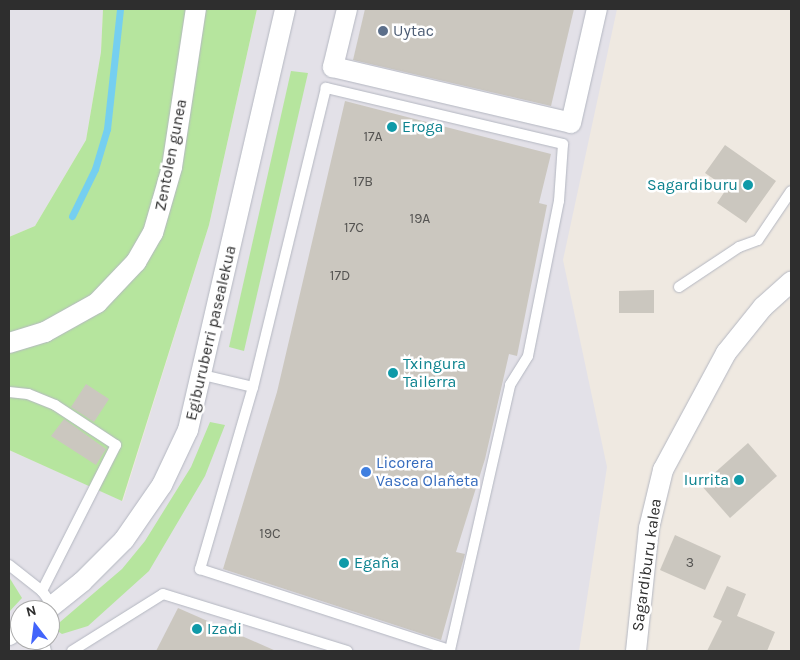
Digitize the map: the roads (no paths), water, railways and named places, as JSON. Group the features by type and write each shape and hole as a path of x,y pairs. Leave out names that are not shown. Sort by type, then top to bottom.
{"street":[{"name":"Zentolen gunea","path":"9,343 45,332 97,303 136,262 152,233 172,167 196,9"},
{"name":"Egiburuberri pasealekua","path":"50,600 106,560 140,520 185,438 203,374 285,9"},
{"path":"347,9 332,67 571,123 597,9"},
{"name":"Sagardiburu kalea","path":"636,651 650,528 663,470 726,353 763,307 791,282"}],"lane":[{"path":"326,88 563,144 559,201 528,356 510,385 450,650 200,569 253,387 326,88"},
{"path":"679,287 739,247 758,240 791,191"},
{"path":"203,374 253,387"},
{"path":"9,392 28,394 56,404 116,445 48,600"},
{"path":"9,565 45,600"},
{"path":"72,651 163,594 347,651"}],"waterway":[{"path":"72,216 95,169 107,129 120,9"}],"place":[{"name":"Uytac","path":"383,31"},
{"name":"Eroga","path":"392,127"},
{"name":"Sagardiburu","path":"748,185"},
{"name":"Txingura Tailerra","path":"393,373"},
{"name":"Licorera Vasca Olañeta","path":"366,472"},
{"name":"Iurrita","path":"739,480"},
{"name":"Egaña","path":"344,563"},
{"name":"Izadi","path":"197,629"}]}
